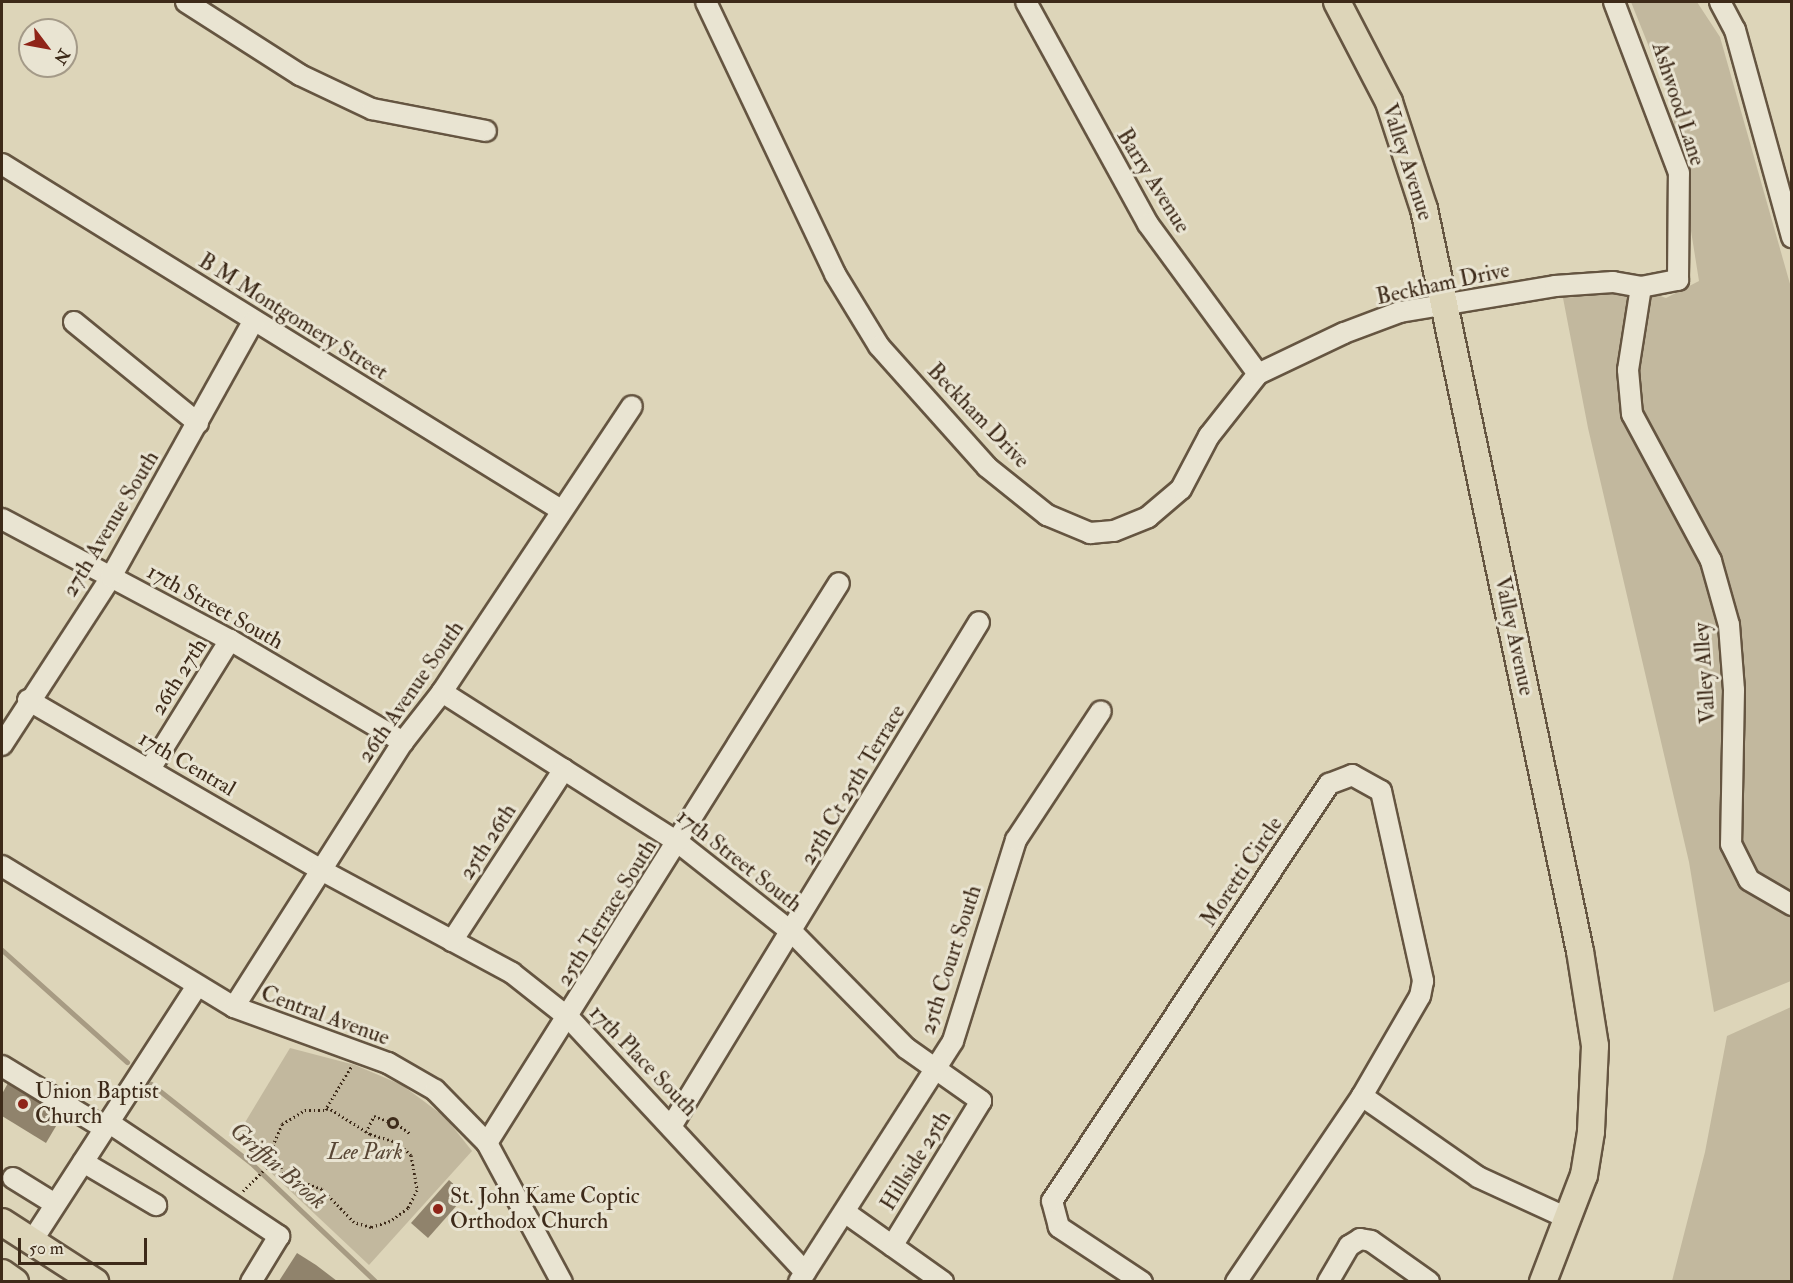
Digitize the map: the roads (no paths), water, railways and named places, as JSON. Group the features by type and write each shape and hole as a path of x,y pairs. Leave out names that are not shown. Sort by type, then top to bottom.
{"main road":[{"name":"Valley Avenue","path":"1337,2 1389,102 1425,209 1580,951 1595,1046 1591,1132 1584,1175 1543,1281"},
{"path":"2,1222 95,1281"}],"street":[{"path":"186,2 300,75 372,109 486,131"},
{"name":"Beckham Drive","path":"706,2 835,274 879,346 987,466 1047,515 1090,533 1114,531 1148,517 1181,489 1209,436 1258,374 1400,312 1444,307 1555,286"},
{"name":"Barry Avenue","path":"1026,2 1148,224 1258,374"},
{"name":"Ashwood Lane","path":"1555,286 1613,282 1641,287 1678,280 1679,173 1614,2"},
{"path":"1720,2 1735,30 1791,237"},
{"name":"B M Montgomery Street","path":"2,164 561,510"},
{"name":"Valley Alley","path":"1641,287 1628,370 1632,414 1712,561 1729,625 1734,690 1731,844 1749,880 1791,905"},
{"name":"27th Avenue South","path":"2,745 28,700 111,577 253,321"},
{"path":"75,322 198,423"},
{"name":"26th Avenue South","path":"234,1007 403,742 442,692 632,406"},
{"name":"17th Street South","path":"2,519 230,640 403,742"},
{"name":"25th Terrace South","path":"486,1143 569,1018 839,583"},
{"name":"25th Ct 25th Terrace","path":"672,1125 793,933 979,622"},
{"name":"26th 27th","path":"150,769 230,640"},
{"name":"17th Street South","path":"442,692 679,843 793,933 906,1048 981,1101"},
{"name":"17th Central","path":"28,700 321,870"},
{"name":"25th Court South","path":"802,1277 936,1071 952,1041 1016,840 1101,711"},
{"name":"25th 26th","path":"452,941 564,769"},
{"name":"Moretti Circle","path":"1142,1281 1059,1227 1052,1201 1329,784 1352,775 1382,791 1423,981 1420,996 1362,1096 1236,1281"},
{"name":"Central Avenue","path":"2,866 234,1007 388,1063 435,1090 464,1115 486,1143 562,1281"},
{"name":"17th Place South","path":"321,870 512,973 569,1018 672,1125 802,1277"},
{"path":"32,1241 197,986"},
{"path":"2,1066 106,1125 279,1236 251,1281"},
{"path":"1362,1096 1478,1178 1567,1218"},
{"name":"Hillside 25th","path":"892,1246 981,1101"},
{"path":"83,1162 156,1205"},
{"path":"13,1178 55,1204"},
{"path":"846,1212 943,1281"},
{"path":"1328,1281 1349,1246 1360,1239 1371,1241 1429,1281"}],"waterway":[{"name":"Griffin Brook","path":"2,950 127,1062"},
{"name":"Griffin Brook","path":"151,1084 251,1163 376,1282"}],"place":[{"name":"Union Baptist Church","path":"23,1104"},
{"name":"St. John Kame Coptic Orthodox Church","path":"438,1209"}],"park label":[{"name":"Lee Park","path":"365,1153"}]}
